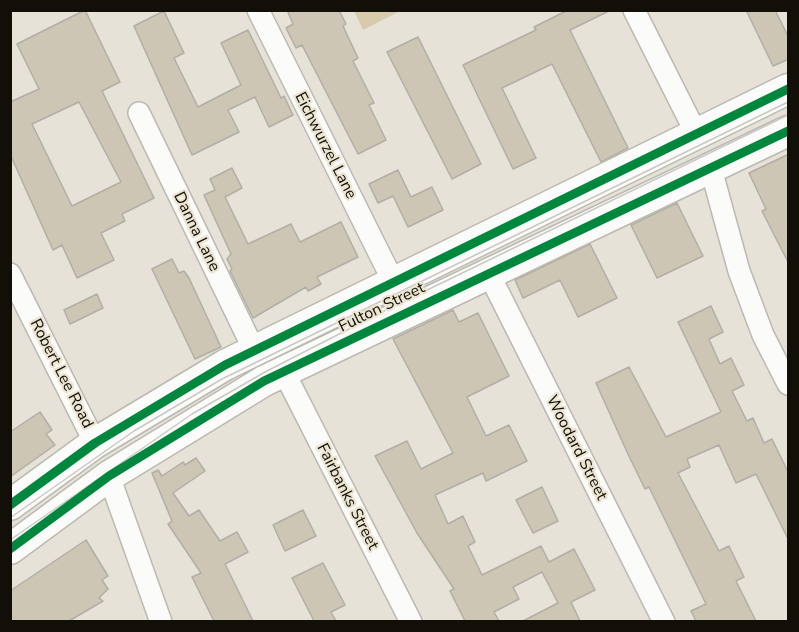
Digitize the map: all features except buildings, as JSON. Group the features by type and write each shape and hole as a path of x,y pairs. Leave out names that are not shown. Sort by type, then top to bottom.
{"main road":[{"name":"Fulton Street","path":"10,505 95,443 254,350 789,89"},
{"name":"Fulton Street","path":"10,549 109,476 284,372 789,131"}],"street":[{"name":"Eichwurzel Lane","path":"258,10 393,281"},
{"path":"634,10 696,133"},
{"name":"Danna Lane","path":"139,113 254,350"},
{"path":"711,169 739,271 763,335 789,384"},
{"name":"Robert Lee Road","path":"10,274 95,443"},
{"name":"Woodard Street","path":"489,274 664,621"},
{"name":"Fairbanks Street","path":"284,372 411,621"},
{"path":"109,476 161,621"}],"shaded area":[{"path":"354,11 400,11 363,30"}],"tram line":[{"path":"10,518 134,431 222,379 788,102"},
{"path":"10,540 192,414 265,372 388,309 788,115"}],"cycle path":[{"path":"10,505 95,443 225,365 788,89"},
{"path":"10,549 109,476 264,381 788,131"}]}
